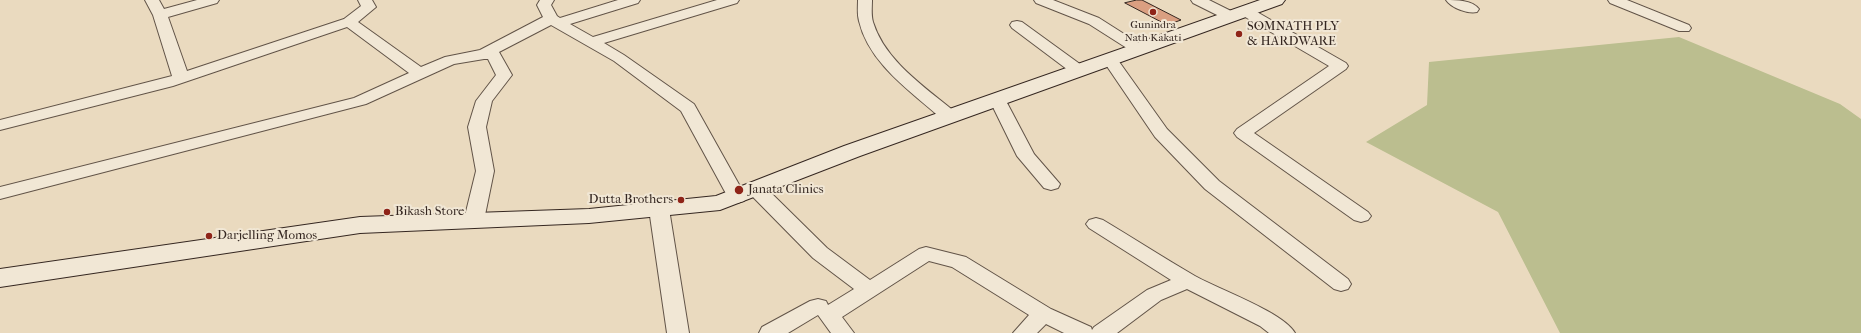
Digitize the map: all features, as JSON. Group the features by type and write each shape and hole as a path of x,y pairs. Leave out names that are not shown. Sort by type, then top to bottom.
{"main road":[{"path":"0,278 360,225 589,216 720,203 852,151 1276,0"}],"street":[{"path":"152,0 160,15 181,78"},
{"path":"160,15 212,0"},
{"path":"0,125 181,78 349,22 369,6 365,0"},
{"path":"547,0 544,5 555,21 619,58 688,108 746,193 820,253 869,290"},
{"path":"0,193 360,101 450,60 484,54 555,21 633,0"},
{"path":"591,42 732,0"},
{"path":"865,0 866,21 877,48 903,75 949,116"},
{"path":"1043,0 1094,21 1138,49"},
{"path":"1198,0 1238,14 1340,66 1243,133 1361,216"},
{"path":"1453,0 1472,9"},
{"path":"1615,0 1684,28"},
{"path":"349,22 420,74"},
{"path":"1017,24 1078,70"},
{"path":"474,220 485,171 477,127 484,101 504,75 500,66 492,55 484,54"},
{"path":"1110,59 1161,132 1212,185 1341,284"},
{"path":"997,99 1026,156 1051,184"},
{"path":"659,209 678,333"},
{"path":"1096,224 1188,281 1268,321 1284,333"},
{"path":"843,333 829,315 926,254 959,262 1043,314 1083,333"},
{"path":"1102,333 1154,295 1188,281"},
{"path":"770,333 818,306"},
{"path":"1024,333 1043,314"}],"green space":[{"path":"1679,37 1840,104 1861,119 1861,333 1560,333 1498,212 1366,142 1427,105 1429,62"}],"building":[{"name":"Gunindra Nath Kakati","path":"1142,0 1181,20 1167,25 1125,3"}],"place":[{"name":"Gunindra Nath Kakati","path":"1153,12"},
{"name":"SOMNATH PLY & HARDWARE","path":"1239,34"},
{"name":"Janata Clinics","path":"739,190"},
{"name":"Dutta Brothers","path":"681,200"},
{"name":"Bikash Store","path":"387,212"},
{"name":"Darjelling Momos","path":"209,236"}]}
